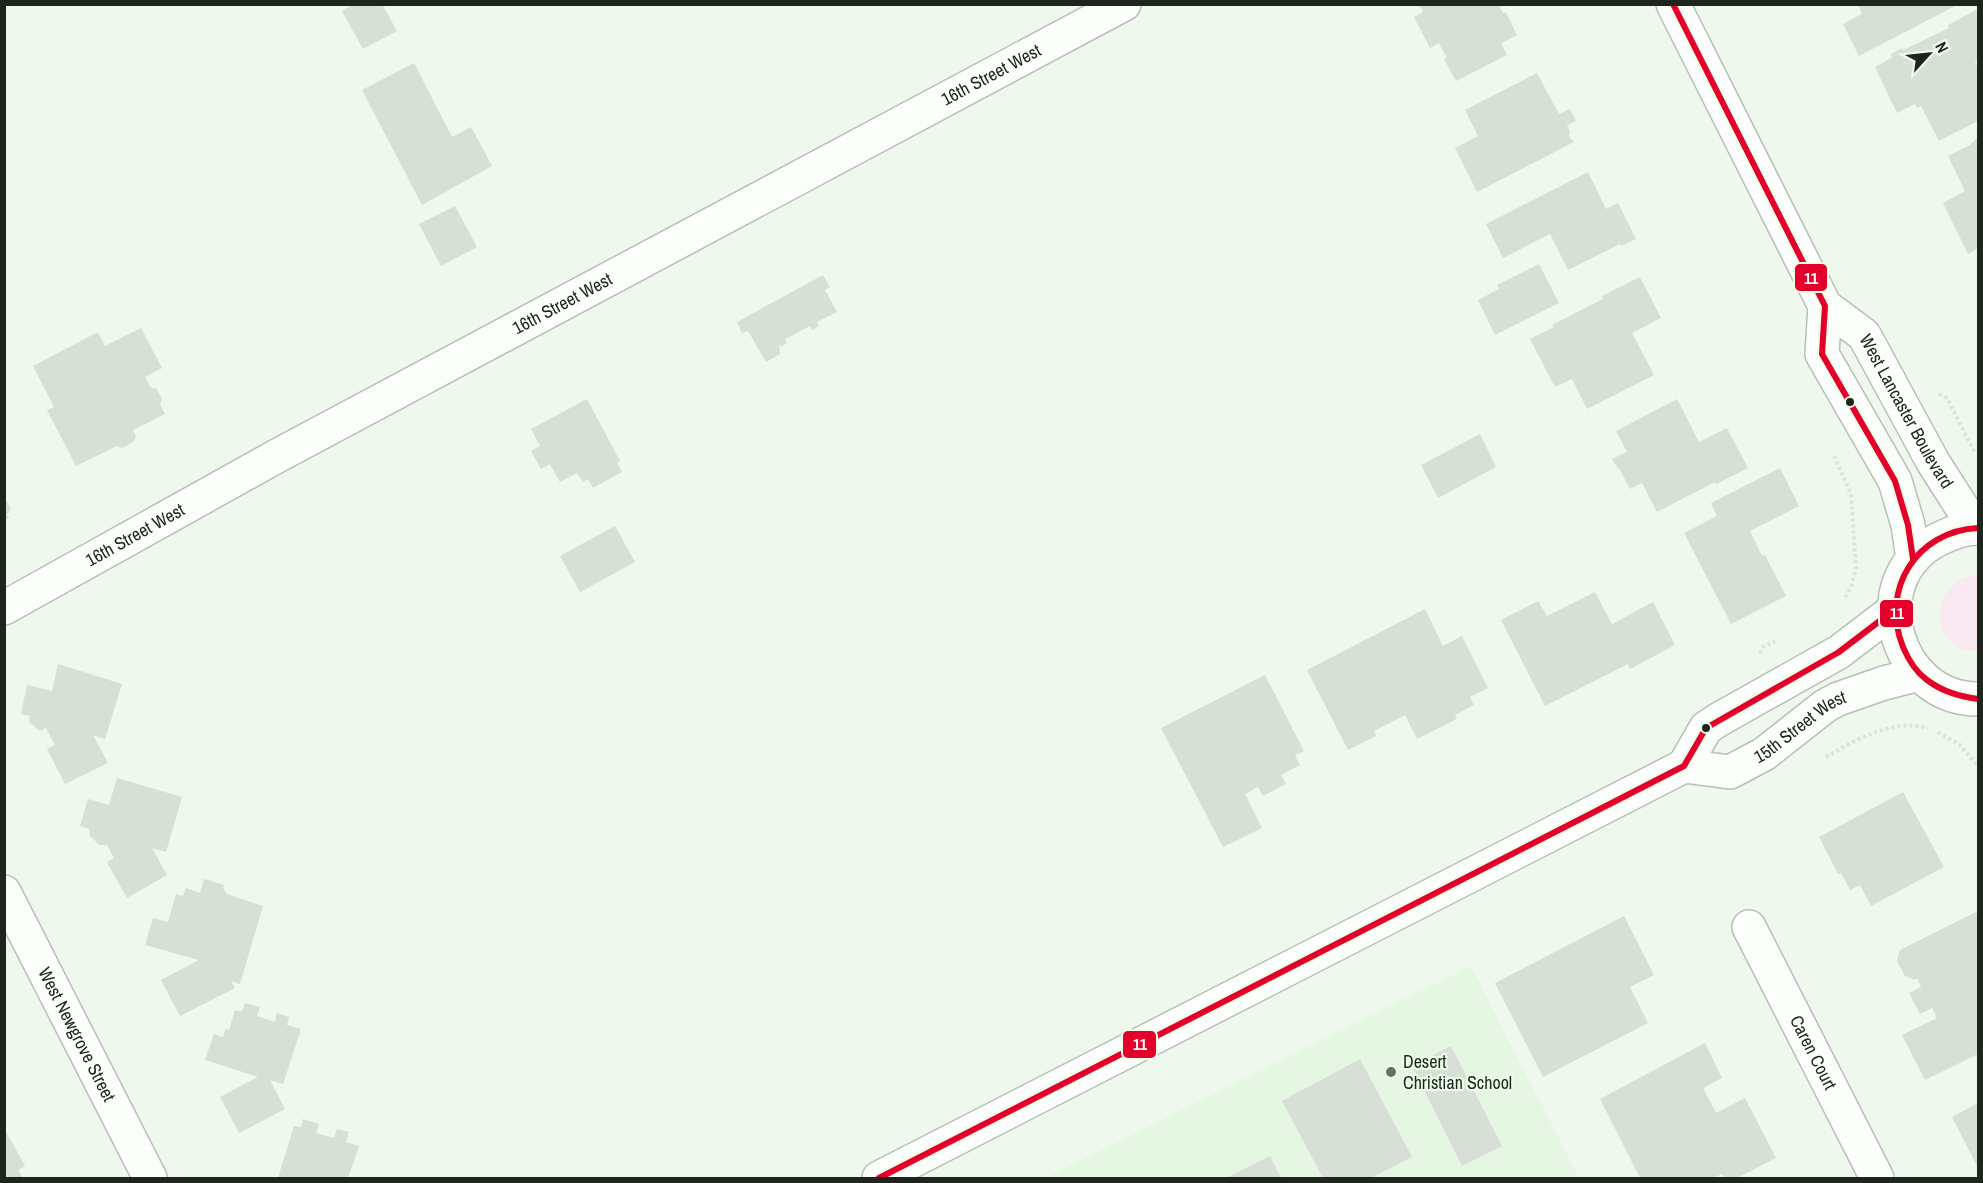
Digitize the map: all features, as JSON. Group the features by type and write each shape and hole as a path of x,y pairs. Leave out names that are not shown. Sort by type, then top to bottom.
{"street":[{"name":"16th Street West","path":"4,608 277,456 1124,4"},
{"name":"West Lancaster Boulevard","path":"1673,4 1825,306 1864,335 1933,462 1977,528"},
{"path":"1825,306 1822,354 1895,481 1908,525 1913,559"},
{"path":"1977,528 1952,533 1927,545 1906,569 1896,594 1894,610 1896,633 1919,674 1933,686 1956,696 1978,701"},
{"path":"879,1179 1684,766 1706,728 1839,652 1894,610"},
{"name":"15th Street West","path":"1684,766 1730,772 1764,754 1838,699 1919,674"},
{"name":"West Newgrove Street","path":"4,892 150,1179"},
{"name":"Caren Court","path":"1749,927 1878,1179"}],"path":[{"path":"1947,398 1978,459"},
{"path":"1840,606 1851,587 1856,568 1851,494"},
{"path":"1763,647 1782,638"},
{"path":"1819,761 1856,739 1898,726 1917,725 1933,729 1960,745 1978,766"}],"shaded area":[{"path":"1978,575 1978,651 1962,649 1950,641 1942,629 1940,616 1942,602 1949,589 1961,580"},
{"name":"Desert Christian School","path":"1471,966 1579,1178 1046,1178"}],"building":[{"path":"354,4 382,4 397,31 363,49 342,11"},
{"path":"1419,4 1498,4 1503,13 1506,12 1517,35 1501,43 1507,55 1456,81 1444,59 1447,58 1439,43 1430,48 1414,17 1423,12"},
{"path":"1858,4 1959,4 1859,56 1843,24 1862,14"},
{"path":"1978,9 1978,60 1975,62 1978,68 1978,121 1939,141 1921,106 1917,108 1915,104 1897,113 1875,67 1892,58 1891,54 1949,28 1948,25"},
{"path":"414,63 452,137 471,127 492,166 422,205 362,90"},
{"path":"1537,73 1559,114 1570,109 1576,121 1567,125 1569,136 1574,142 1477,192 1455,148 1478,136 1465,110"},
{"path":"1978,137 1978,248 1968,254 1943,203 1965,191 1948,156 1970,145"},
{"path":"1588,172 1606,209 1618,203 1636,239 1621,246 1620,244 1568,270 1550,234 1503,258 1486,224"},
{"path":"455,206 477,247 441,266 419,224"},
{"path":"1539,264 1559,303 1495,335 1478,300 1499,289 1497,285"},
{"path":"823,275 830,287 825,290 837,312 817,322 819,326 812,330 810,326 785,339 787,343 781,347 779,342 780,354 766,362 748,331 742,333 737,322"},
{"path":"1640,277 1661,318 1632,333 1654,375 1587,409 1572,379 1555,387 1530,339 1603,299 1602,296"},
{"path":"141,328 162,368 145,377 151,388 156,388 162,399 160,404 165,414 133,430 136,437 133,442 122,448 117,446 76,466 47,410 54,407 33,366 98,332 105,346"},
{"path":"587,399 620,461 617,463 622,472 593,488 588,479 583,482 577,473 560,482 550,464 541,469 531,451 540,446 531,429"},
{"path":"1677,399 1699,442 1727,428 1748,468 1657,512 1642,483 1630,489 1612,459 1627,452 1616,431"},
{"path":"1480,434 1496,467 1438,498 1421,465"},
{"path":"1780,468 1799,506 1750,531 1786,596 1731,624 1684,533 1717,516 1711,503"},
{"path":"4,496 11,509 7,515 9,518 4,521"},
{"path":"615,526 635,562 580,592 560,556"},
{"path":"1595,592 1612,624 1653,602 1675,645 1630,669 1628,664 1545,706 1501,620 1538,601 1547,616"},
{"path":"1425,609 1443,646 1462,636 1488,688 1470,697 1474,705 1455,715 1457,719 1417,739 1405,715 1374,731 1376,736 1348,750 1307,670"},
{"path":"58,664 122,684 105,739 93,735 108,763 65,784 47,749 55,745 46,728 40,731 29,722 30,716 21,714 27,685 52,691"},
{"path":"1265,675 1304,751 1295,755 1300,765 1281,775 1286,784 1263,796 1258,787 1245,794 1262,828 1223,847 1161,728"},
{"path":"117,778 182,797 166,852 152,848 167,875 127,898 107,862 114,858 107,845 100,845 90,836 89,829 80,826 88,799 109,805"},
{"path":"1903,792 1944,867 1871,906 1860,885 1850,890 1841,873 1838,874 1819,837"},
{"path":"204,879 224,885 223,888 227,894 263,906 240,984 231,981 235,988 180,1016 161,980 199,960 145,945 153,918 168,922 176,894 183,896 186,888 200,893"},
{"path":"1976,912 1978,916 1978,1054 1925,1080 1902,1035 1937,1018 1932,1008 1920,1014 1909,993 1921,987 1917,978 1915,980 1905,976 1897,961 1900,950"},
{"path":"1624,916 1654,975 1630,987 1648,1023 1543,1077 1495,983"},
{"path":"245,1003 260,1007 257,1016 275,1022 277,1013 289,1017 287,1025 301,1029 283,1084 270,1080 285,1109 239,1133 220,1097 258,1077 205,1060 214,1034 223,1037 226,1028 229,1030 235,1010 242,1012"},
{"path":"1705,1043 1722,1078 1703,1088 1716,1113 1745,1098 1776,1158 1737,1178 1725,1178 1722,1174 1713,1178 1640,1178 1600,1099"},
{"path":"1451,1046 1502,1146 1462,1166 1412,1066"},
{"path":"1360,1059 1412,1157 1371,1178 1323,1178 1282,1101"},
{"path":"1978,1103 1978,1168 1952,1117"},
{"path":"303,1119 319,1124 316,1133 334,1138 337,1129 349,1132 346,1142 359,1146 348,1178 278,1178 294,1126 301,1127"},
{"path":"4,1128 25,1166 18,1170 23,1178 4,1178"},
{"path":"1270,1156 1281,1178 1226,1178"}],"transit line":[{"name":"11","path":"1673,4 1825,306 1822,354 1895,481 1908,525 1913,559"},
{"name":"11","path":"1978,528 1956,532 1937,540 1921,552 1909,567 1900,585 1896,605 1897,626 1903,647 1919,673 1945,690 1978,699"},
{"name":"11","path":"879,1178 1684,766 1706,728 1839,652 1894,610"}],"place":[{"name":"Desert Christian School","path":"1391,1072"}]}
